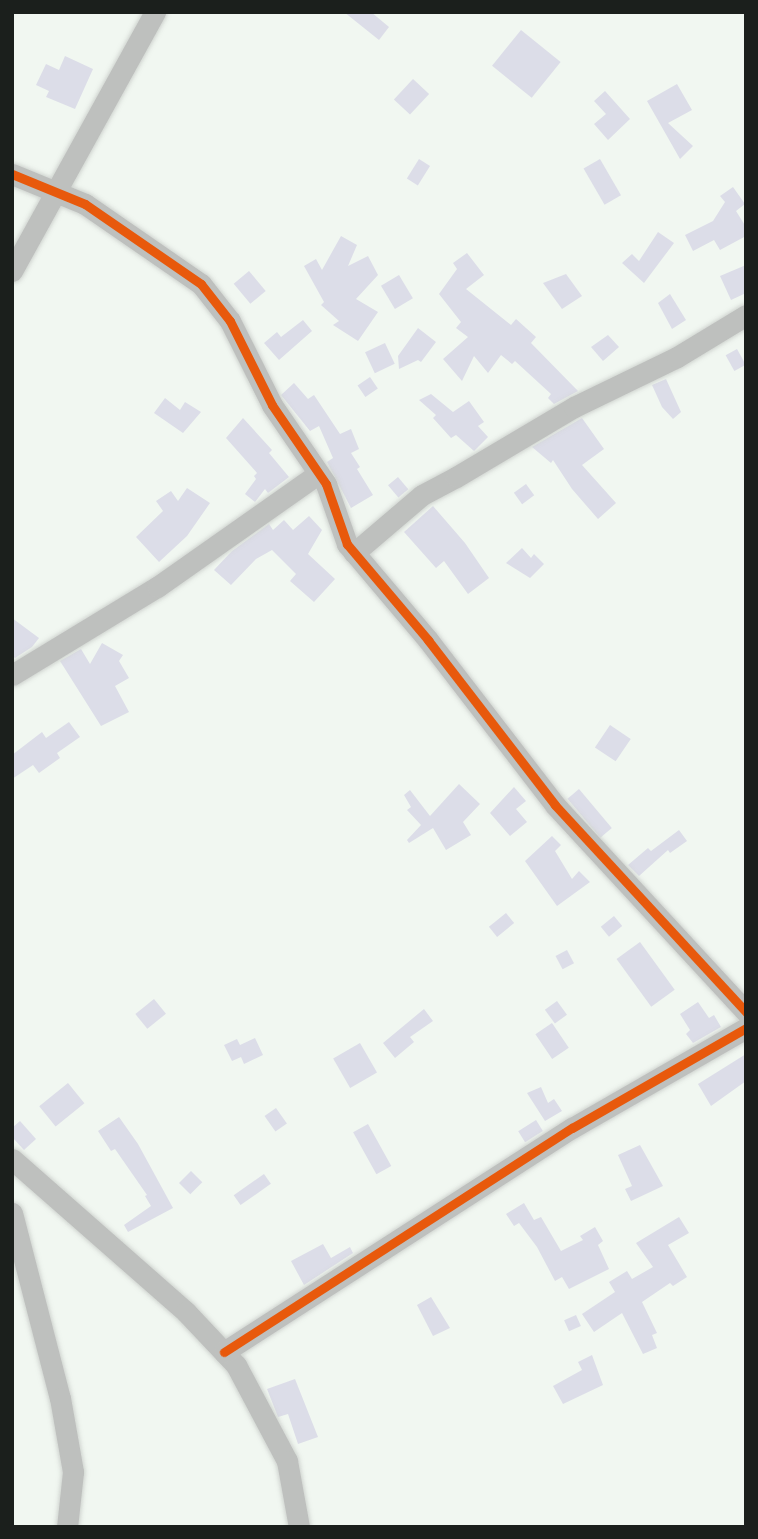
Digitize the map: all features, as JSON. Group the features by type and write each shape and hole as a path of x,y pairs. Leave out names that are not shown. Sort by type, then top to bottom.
{"street":[{"path":"12,271 155,12"},
{"path":"12,174 57,190 85,204 201,284 230,321 272,405 326,484 347,544 428,640 555,805 746,1012"},
{"path":"354,553 373,540 404,508 422,495 574,407 677,357 746,315"},
{"path":"12,675 157,587 318,474"},
{"path":"224,1352 572,1128 746,1028"},
{"path":"12,1159 186,1312 236,1364 287,1461 299,1527"},
{"path":"12,1213 60,1398 73,1472 67,1527"}],"building":[{"path":"344,12 371,12 389,27 379,40"},
{"path":"521,30 561,62 532,98 492,66"},
{"path":"65,56 93,69 75,109 46,97 49,91 36,85 46,64 59,70"},
{"path":"413,79 429,94 410,114 394,99"},
{"path":"677,84 692,110 668,123 693,146 680,159 647,101"},
{"path":"605,91 630,119 608,140 594,124 606,114 594,101"},
{"path":"419,159 430,166 418,185 407,179"},
{"path":"600,159 621,195 605,205 584,168"},
{"path":"733,187 745,204 736,211 746,227 746,236 720,250 714,240 693,251 685,235 713,221 725,202 720,196"},
{"path":"658,232 674,243 644,283 622,263 632,254 639,261"},
{"path":"341,236 357,245 348,266 368,256 378,275 356,299 378,312 358,341 333,325 339,321 321,305 324,302 304,266 316,259 322,270"},
{"path":"467,253 484,275 466,289 511,325 516,319 536,337 531,343 578,391 554,404 548,398 551,394 515,361 512,364 501,355 488,373 474,356 462,381 443,359 468,337 456,328 461,322 439,294 457,269 453,263"},
{"path":"746,265 746,293 731,300 720,276"},
{"path":"249,271 266,291 250,304 234,284"},
{"path":"566,274 582,296 562,309 543,283"},
{"path":"399,275 413,298 395,309 381,286"},
{"path":"670,294 686,320 672,329 658,303"},
{"path":"303,320 312,331 279,360 264,343 277,332 281,337"},
{"path":"418,328 436,342 421,362 418,360 399,369 398,356"},
{"path":"608,335 619,347 603,361 591,347"},
{"path":"385,343 395,364 375,373 365,352"},
{"path":"737,349 746,365 734,371 726,355"},
{"path":"370,377 378,389 365,397 358,385"},
{"path":"666,379 681,412 673,419 662,407 652,385"},
{"path":"294,383 308,399 314,395 340,434 351,429 359,449 351,453 360,467 357,469 373,495 351,508 327,462 333,458 319,426 310,431 281,395"},
{"path":"431,394 453,412 469,401 484,422 478,426 488,437 474,451 456,435 451,438 433,418 436,415 419,400"},
{"path":"165,398 180,410 185,402 201,412 183,433 154,413"},
{"path":"243,418 272,450 269,453 289,477 268,493 265,489 255,502 245,494 256,479 254,476 257,473 226,438"},
{"path":"582,418 604,449 582,465 616,503 598,519 572,489 553,460 551,463 532,447"},
{"path":"398,477 408,489 398,498 388,485"},
{"path":"526,484 534,495 522,504 514,493"},
{"path":"187,488 210,503 187,536 159,562 136,537 163,511 156,501 171,491 178,501"},
{"path":"433,506 465,543 489,578 468,594 444,561 436,568 404,532"},
{"path":"309,516 322,530 308,554 335,579 314,602 290,581 296,574 272,550 256,559 231,585 214,570 232,551 269,524 273,530 284,520 293,530"},
{"path":"522,548 531,558 534,554 544,564 530,578 506,563"},
{"path":"12,618 39,638 32,647 15,658 12,656"},
{"path":"102,643 123,655 119,661 129,678 115,686 129,712 101,726 60,661 81,649 90,664"},
{"path":"69,722 80,737 57,753 60,758 39,773 33,765 12,779 12,755 42,732 46,738"},
{"path":"610,725 631,739 616,761 595,747"},
{"path":"459,784 480,804 463,822 471,835 446,850 433,828 409,843 407,840 421,825 407,810 411,807 404,795 410,790 430,816"},
{"path":"514,787 526,801 516,809 527,822 510,836 490,813"},
{"path":"579,789 612,828 600,838 568,799"},
{"path":"679,830 687,841 670,853 668,850 639,876 628,865 648,848 651,851"},
{"path":"552,836 561,845 555,851 572,879 579,871 590,882 557,906 525,861"},
{"path":"506,913 514,923 497,937 489,927"},
{"path":"614,916 622,926 609,937 601,927"},
{"path":"640,942 675,990 651,1007 617,959"},
{"path":"567,950 574,963 563,969 556,956"},
{"path":"154,999 166,1014 147,1029 135,1014"},
{"path":"557,1001 567,1015 555,1024 545,1010"},
{"path":"698,1002 709,1018 714,1015 721,1027 693,1043 686,1034 690,1030 680,1014"},
{"path":"424,1009 433,1021 410,1037 414,1042 395,1058 383,1043"},
{"path":"552,1023 569,1048 552,1059 535,1034"},
{"path":"255,1038 263,1055 244,1064 241,1057 232,1061 224,1045 237,1039 240,1045"},
{"path":"360,1043 377,1072 350,1088 333,1058"},
{"path":"746,1054 746,1081 711,1106 698,1084"},
{"path":"68,1083 84,1103 56,1126 39,1106"},
{"path":"541,1087 548,1103 554,1099 562,1111 545,1121 527,1093"},
{"path":"276,1108 287,1124 275,1132 265,1116"},
{"path":"119,1117 138,1144 173,1208 128,1232 124,1225 151,1206 145,1196 147,1195 115,1149 111,1151 98,1131"},
{"path":"536,1120 543,1131 525,1142 518,1131"},
{"path":"20,1121 36,1139 24,1150 12,1137 12,1128"},
{"path":"368,1124 391,1166 376,1174 353,1132"},
{"path":"640,1145 663,1186 631,1201 625,1189 632,1186 618,1155"},
{"path":"191,1171 202,1182 190,1194 179,1183"},
{"path":"264,1174 271,1184 241,1205 234,1195"},
{"path":"524,1203 534,1220 541,1217 561,1251 583,1240 580,1236 595,1227 603,1241 598,1245 609,1269 569,1289 562,1277 555,1281 537,1247 519,1223 514,1226 506,1214"},
{"path":"679,1217 689,1233 668,1245 687,1277 673,1286 670,1283 642,1302 657,1333 652,1335 657,1348 643,1354 622,1313 594,1332 582,1314 615,1292 609,1282 627,1271 632,1279 653,1267 636,1243"},
{"path":"323,1244 331,1258 350,1247 353,1253 304,1285 291,1261"},
{"path":"431,1297 450,1328 433,1336 417,1305"},
{"path":"576,1315 581,1326 569,1331 564,1320"},
{"path":"592,1355 603,1385 563,1404 553,1386 582,1370 578,1362"},
{"path":"295,1379 318,1437 298,1444 288,1414 278,1417 267,1389"}],"cycle path":[{"path":"12,174 85,204 201,284 230,321 272,405 326,484 347,544 428,640 555,805 746,1012"},
{"path":"224,1352 572,1128 746,1028"}]}
